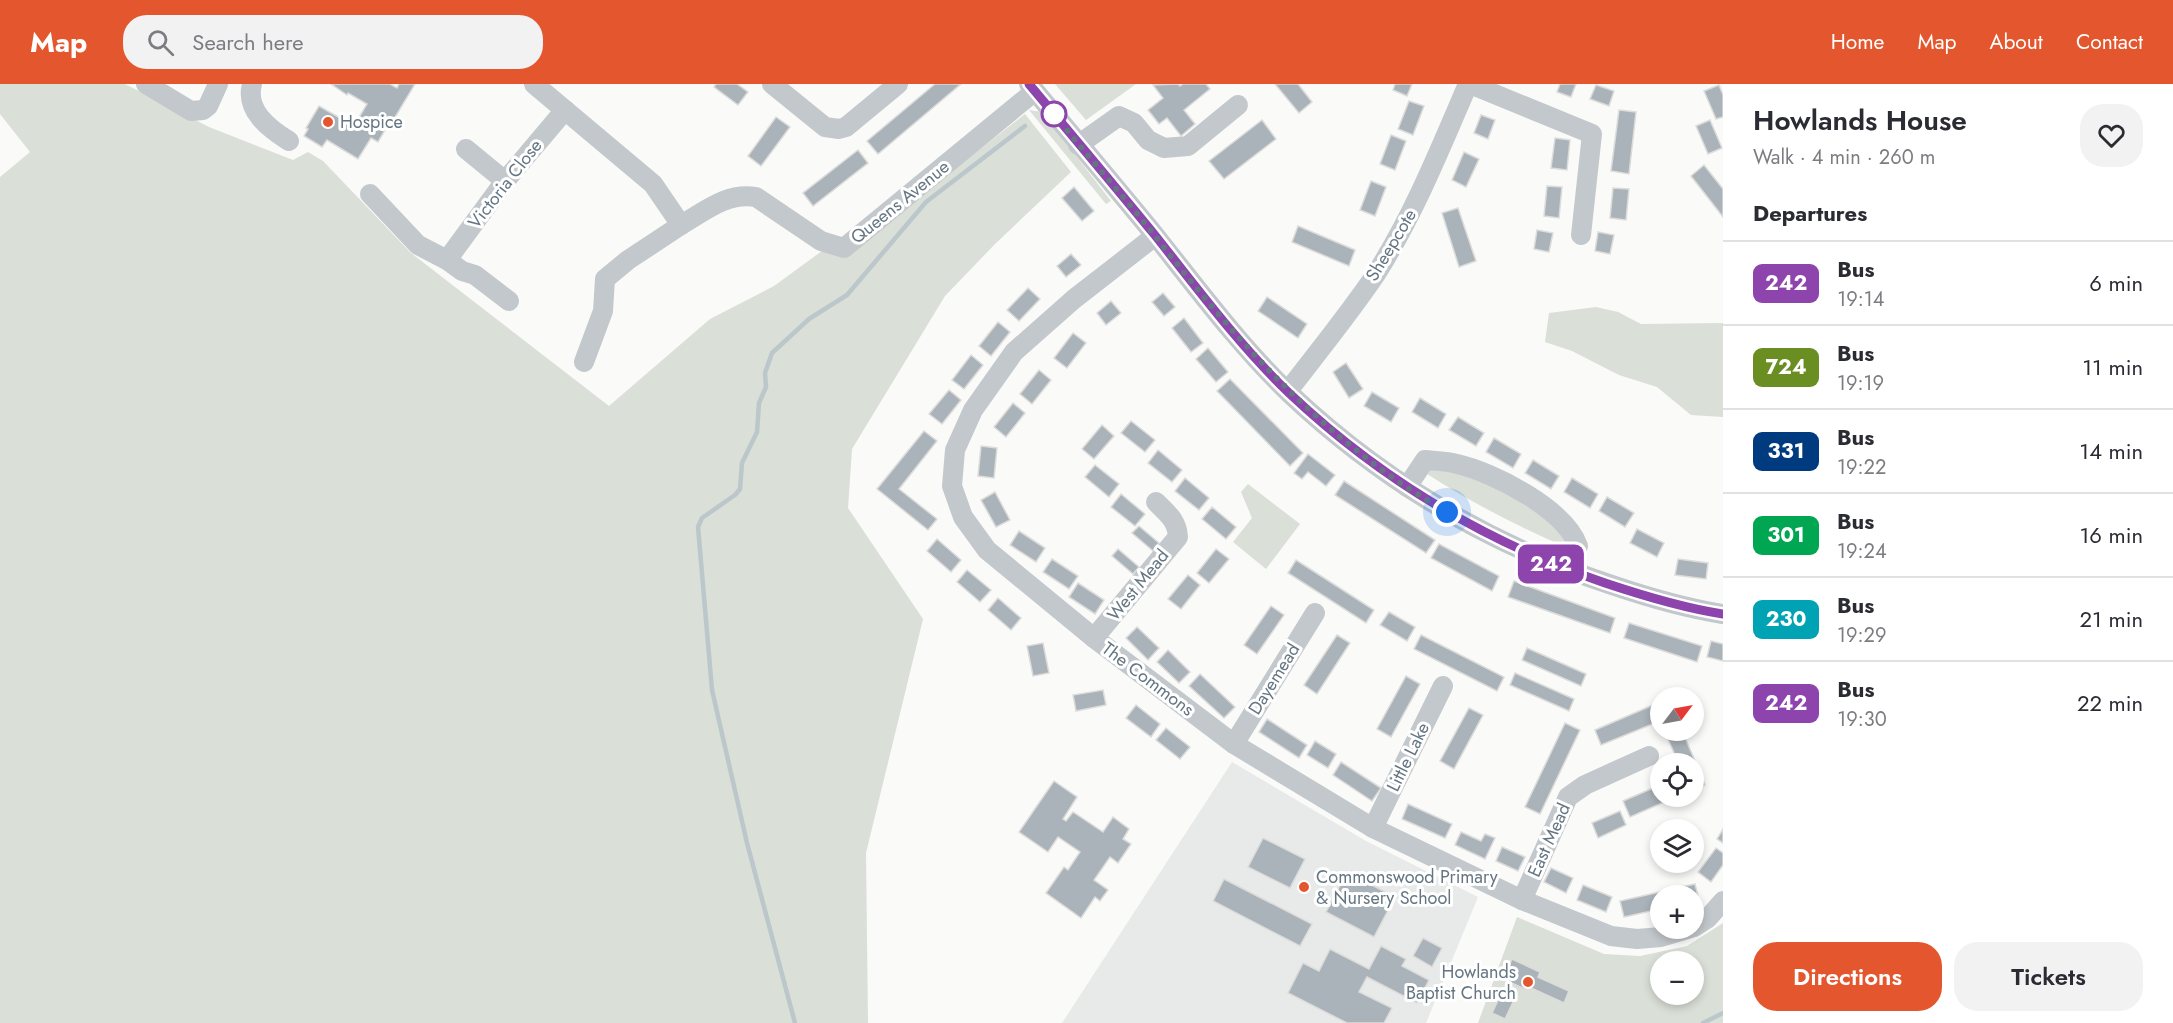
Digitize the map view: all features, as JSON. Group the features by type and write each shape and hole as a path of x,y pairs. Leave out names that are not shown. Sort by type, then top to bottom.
{"street":[{"path":"146,84 191,111 202,110 208,106 218,84"},
{"path":"252,84 251,104 260,118 274,132 289,141"},
{"path":"534,84 653,184 681,225 628,260 605,279 603,311 584,362"},
{"path":"772,84 825,127 839,129 846,127 898,84"},
{"path":"1469,84 1593,134 1581,235"},
{"name":"Sheepcote","path":"1288,391 1375,275 1421,192 1469,84"},
{"path":"1032,88 1225,323 1288,391 1344,442 1407,487 1486,535 1565,570 1640,595 1696,610 1723,614"},
{"name":"Queens Avenue","path":"681,225 731,197 744,195 756,197 821,241 844,248 1032,88"},
{"path":"1078,145 1119,116 1134,123 1148,140 1164,148 1188,146 1238,105"},
{"name":"Victoria Close","path":"447,260 505,181 566,110"},
{"path":"466,149 505,181"},
{"path":"370,194 418,246 447,260 462,272 475,275 509,301"},
{"name":"The Commons","path":"1155,236 1074,299 1014,352 974,410 955,450 952,486 963,517 987,550 1094,638 1234,744 1373,828 1522,900 1611,936 1636,939 1650,938"},
{"path":"1407,487 1425,460 1458,464 1493,477 1533,499 1559,520 1575,538 1578,546 1565,570"},
{"name":"West Mead","path":"1094,638 1178,537 1174,520 1156,502"},
{"name":"Dayemead","path":"1234,744 1314,613"},
{"name":"Little Lake","path":"1373,828 1443,686"},
{"name":"East Mead","path":"1522,900 1568,796 1585,785 1649,756"},
{"name":"The Commons","path":"1704,920 1723,901"}],"shaded area":[{"path":"0,84 125,84 209,127 293,160 308,152 323,161 411,253 609,406 710,319 774,286 826,248 845,254 1025,114 1071,172 995,244 945,296 852,449 848,508 923,619 866,853 868,1023 0,1023 0,177 30,152 0,114"},
{"path":"1055,84 1136,84 1086,120"},
{"path":"1029,110 1042,112 1111,201 1106,204"},
{"path":"1596,307 1618,312 1641,324 1723,323 1723,417 1691,415 1657,387 1619,375 1572,351 1545,342 1549,313"},
{"path":"1430,465 1490,482 1555,522 1570,549 1495,514 1459,494 1424,472"},
{"path":"1248,484 1300,524 1266,569 1233,542 1252,518 1241,492"},
{"name":"Commonswood Primary & Nursery School","path":"1232,762 1366,841 1478,897 1426,1023 1062,1023"},
{"path":"1517,917 1604,954 1640,956 1650,954 1650,1005 1704,1005 1704,951 1664,951 1687,946 1698,939 1704,939 1704,935 1723,923 1723,1023 1478,1023"}],"building":[{"name":"Hospice","path":"331,84 390,84 397,88 399,84 415,84 391,124 382,119 381,121 388,125 378,142 371,138 358,159 327,140 322,147 304,136 319,106 354,126 367,104 348,93 347,95"},
{"path":"716,84 737,84 748,92 738,105 714,87"},
{"path":"935,84 961,84 878,154 867,141"},
{"path":"1178,84 1180,86 1206,84 1210,89 1184,110 1195,124 1181,136 1167,118 1159,124 1148,110 1163,98 1153,85"},
{"path":"1275,84 1298,84 1312,102 1299,113"},
{"path":"1395,84 1412,84 1407,96 1393,90"},
{"path":"1560,84 1576,84 1571,97 1557,92"},
{"path":"1596,85 1614,91 1609,106 1590,99"},
{"path":"1719,85 1723,95 1723,117 1716,119 1704,91"},
{"path":"1409,101 1424,106 1413,135 1398,129"},
{"path":"1619,110 1636,112 1629,174 1611,171"},
{"path":"1481,115 1495,120 1488,139 1474,133"},
{"path":"776,117 790,127 761,166 748,156"},
{"path":"1262,120 1276,139 1224,179 1209,161"},
{"path":"1710,120 1722,148 1708,154 1696,126"},
{"path":"1391,135 1406,141 1395,170 1380,164"},
{"path":"1555,138 1570,140 1567,170 1551,168"},
{"path":"858,150 868,163 813,206 803,193"},
{"path":"1464,152 1479,159 1466,187 1452,180"},
{"path":"1704,165 1723,189 1723,217 1691,176"},
{"path":"1371,181 1386,187 1375,216 1360,210"},
{"path":"1547,186 1562,187 1559,218 1544,216"},
{"path":"1074,187 1094,211 1082,221 1062,198"},
{"path":"1613,188 1629,189 1626,220 1610,218"},
{"path":"1458,208 1476,261 1459,267 1442,213"},
{"path":"1298,226 1355,250 1349,266 1292,242"},
{"path":"1537,230 1553,233 1549,252 1534,249"},
{"path":"1598,232 1614,235 1610,254 1595,251"},
{"path":"1071,254 1081,265 1066,277 1057,266"},
{"path":"1028,288 1040,299 1019,321 1007,310"},
{"path":"1163,293 1175,307 1164,316 1152,302"},
{"path":"1267,297 1307,324 1298,338 1258,311"},
{"path":"1111,301 1121,313 1106,325 1097,313"},
{"path":"1184,318 1203,343 1191,352 1172,328"},
{"path":"998,322 1010,332 991,356 979,346"},
{"path":"1073,333 1086,343 1067,368 1054,358"},
{"path":"1208,348 1228,372 1216,382 1196,359"},
{"path":"971,355 983,365 964,389 952,380"},
{"path":"1346,363 1363,389 1349,398 1333,372"},
{"path":"1039,370 1051,380 1032,404 1020,394"},
{"path":"1230,379 1303,453 1290,466 1217,391"},
{"path":"949,390 961,400 942,424 929,414"},
{"path":"1372,392 1399,408 1391,422 1364,406"},
{"path":"1420,398 1446,414 1438,428 1412,412"},
{"path":"1013,403 1025,413 1006,437 994,427"},
{"path":"1458,417 1484,433 1476,446 1449,430"},
{"path":"1131,421 1155,440 1145,452 1121,433"},
{"path":"1102,425 1114,436 1094,459 1082,449"},
{"path":"924,431 937,441 899,489 937,519 928,530 877,489"},
{"path":"1494,438 1521,454 1513,468 1486,452"},
{"path":"981,446 997,448 994,478 978,476"},
{"path":"1158,450 1182,470 1172,482 1148,463"},
{"path":"1308,454 1335,475 1326,486 1308,472 1302,479 1294,473"},
{"path":"1533,460 1559,476 1551,489 1525,473"},
{"path":"1095,465 1119,484 1109,497 1085,477"},
{"path":"1185,478 1209,498 1199,510 1175,491"},
{"path":"1572,478 1598,494 1590,508 1564,492"},
{"path":"1344,481 1435,540 1426,553 1335,495"},
{"path":"995,492 1010,520 996,527 981,500"},
{"path":"1121,494 1145,514 1135,526 1111,507"},
{"path":"1607,497 1634,513 1625,527 1599,511"},
{"path":"1212,507 1236,527 1226,539 1202,519"},
{"path":"1139,526 1159,543 1153,551 1132,533"},
{"path":"1637,529 1664,543 1657,557 1630,543"},
{"path":"1019,531 1045,548 1036,562 1010,545"},
{"path":"937,539 961,560 951,572 927,551"},
{"path":"1439,544 1499,576 1492,591 1431,558"},
{"path":"1118,549 1139,567 1133,574 1112,556"},
{"path":"1216,549 1229,559 1209,583 1197,573"},
{"path":"1052,559 1078,576 1069,589 1043,572"},
{"path":"1678,559 1708,563 1706,579 1675,575"},
{"path":"1296,560 1374,610 1366,623 1288,573"},
{"path":"967,570 991,590 980,602 957,582"},
{"path":"1188,575 1200,585 1181,609 1168,599"},
{"path":"1514,581 1615,618 1610,633 1508,597"},
{"path":"1078,583 1104,600 1095,614 1069,597"},
{"path":"998,598 1021,618 1011,630 988,610"},
{"path":"1271,606 1284,615 1257,654 1244,645"},
{"path":"1389,612 1415,627 1407,641 1380,625"},
{"path":"1629,623 1702,646 1697,662 1624,638"},
{"path":"1137,627 1159,648 1148,660 1126,638"},
{"path":"1337,635 1350,643 1317,694 1304,685"},
{"path":"1421,635 1504,677 1497,691 1414,649"},
{"path":"1711,641 1723,644 1723,661 1707,657"},
{"path":"1043,643 1049,673 1033,676 1027,646"},
{"path":"1527,648 1586,674 1581,686 1522,660"},
{"path":"1168,650 1190,672 1179,683 1157,662"},
{"path":"1515,673 1574,699 1569,711 1510,685"},
{"path":"1200,674 1235,707 1224,718 1189,686"},
{"path":"1406,676 1420,684 1391,737 1377,729"},
{"path":"1103,690 1106,705 1076,711 1073,695"},
{"path":"1136,705 1160,724 1151,737 1126,718"},
{"path":"1650,706 1650,725 1601,745 1595,730"},
{"path":"1469,708 1483,715 1454,769 1440,761"},
{"path":"1267,719 1307,745 1299,758 1259,732"},
{"path":"1565,723 1580,730 1540,814 1525,807"},
{"path":"1166,728 1190,747 1180,759 1156,740"},
{"path":"1315,741 1336,754 1328,768 1307,755"},
{"path":"1669,741 1687,741 1692,753 1674,753"},
{"path":"1341,762 1381,788 1372,801 1333,775"},
{"path":"1054,781 1077,797 1063,819 1066,821 1073,812 1103,832 1113,817 1129,829 1123,839 1131,844 1118,863 1110,857 1094,880 1108,890 1100,901 1095,897 1081,918 1046,893 1064,867 1068,870 1080,852 1058,837 1048,852 1019,832"},
{"path":"1650,789 1650,807 1653,807 1630,817 1623,801"},
{"path":"1408,804 1452,824 1445,838 1402,819"},
{"path":"1620,811 1626,825 1598,838 1592,823"},
{"path":"1723,829 1723,843 1717,839"},
{"path":"1461,832 1481,841 1485,834 1495,838 1485,859 1455,845"},
{"path":"1263,838 1305,859 1290,888 1248,867"},
{"path":"1502,847 1525,857 1518,871 1496,861"},
{"path":"1716,848 1723,853 1723,865 1711,882 1699,873 1704,873 1704,864"},
{"path":"1551,868 1573,878 1566,893 1544,882"},
{"path":"1347,872 1395,897 1374,937 1326,912"},
{"path":"1224,879 1312,924 1300,946 1213,901"},
{"path":"1583,885 1612,897 1606,912 1577,900"},
{"path":"1650,894 1650,911 1624,917 1620,901"},
{"path":"1423,938 1442,948 1432,967 1413,956"},
{"path":"1381,946 1406,959 1402,966 1429,980 1417,1003 1367,977 1359,992 1392,1008 1384,1023 1347,1023 1288,993 1303,963 1319,971 1330,949 1369,969"},
{"name":"Howlands Baptist Church","path":"1512,959 1540,972 1538,977 1569,991 1564,1003 1531,988 1530,984 1527,990 1503,979"},
{"path":"1503,990 1516,996 1505,1019 1492,1013"}],"waterway":[{"path":"795,1023 747,843 712,690 698,527 702,518 740,489 742,463 757,432 759,403 766,387 765,373 772,353 809,319 847,295 926,202 1025,126"},
{"path":"1703,1023 1723,1013"}],"bus line":[{"name":"242","path":"1029,84 1225,323 1288,391 1344,442 1427,501 1486,535 1565,570 1640,595 1696,610 1723,614"}],"place":[{"name":"Hospice","path":"328,122"},
{"name":"Commonswood Primary & Nursery School","path":"1304,887"},
{"name":"Howlands Baptist Church","path":"1528,982"}],"route":[{"path":"1054,114 1225,323 1288,391 1344,442 1427,501 1447,512"}]}
